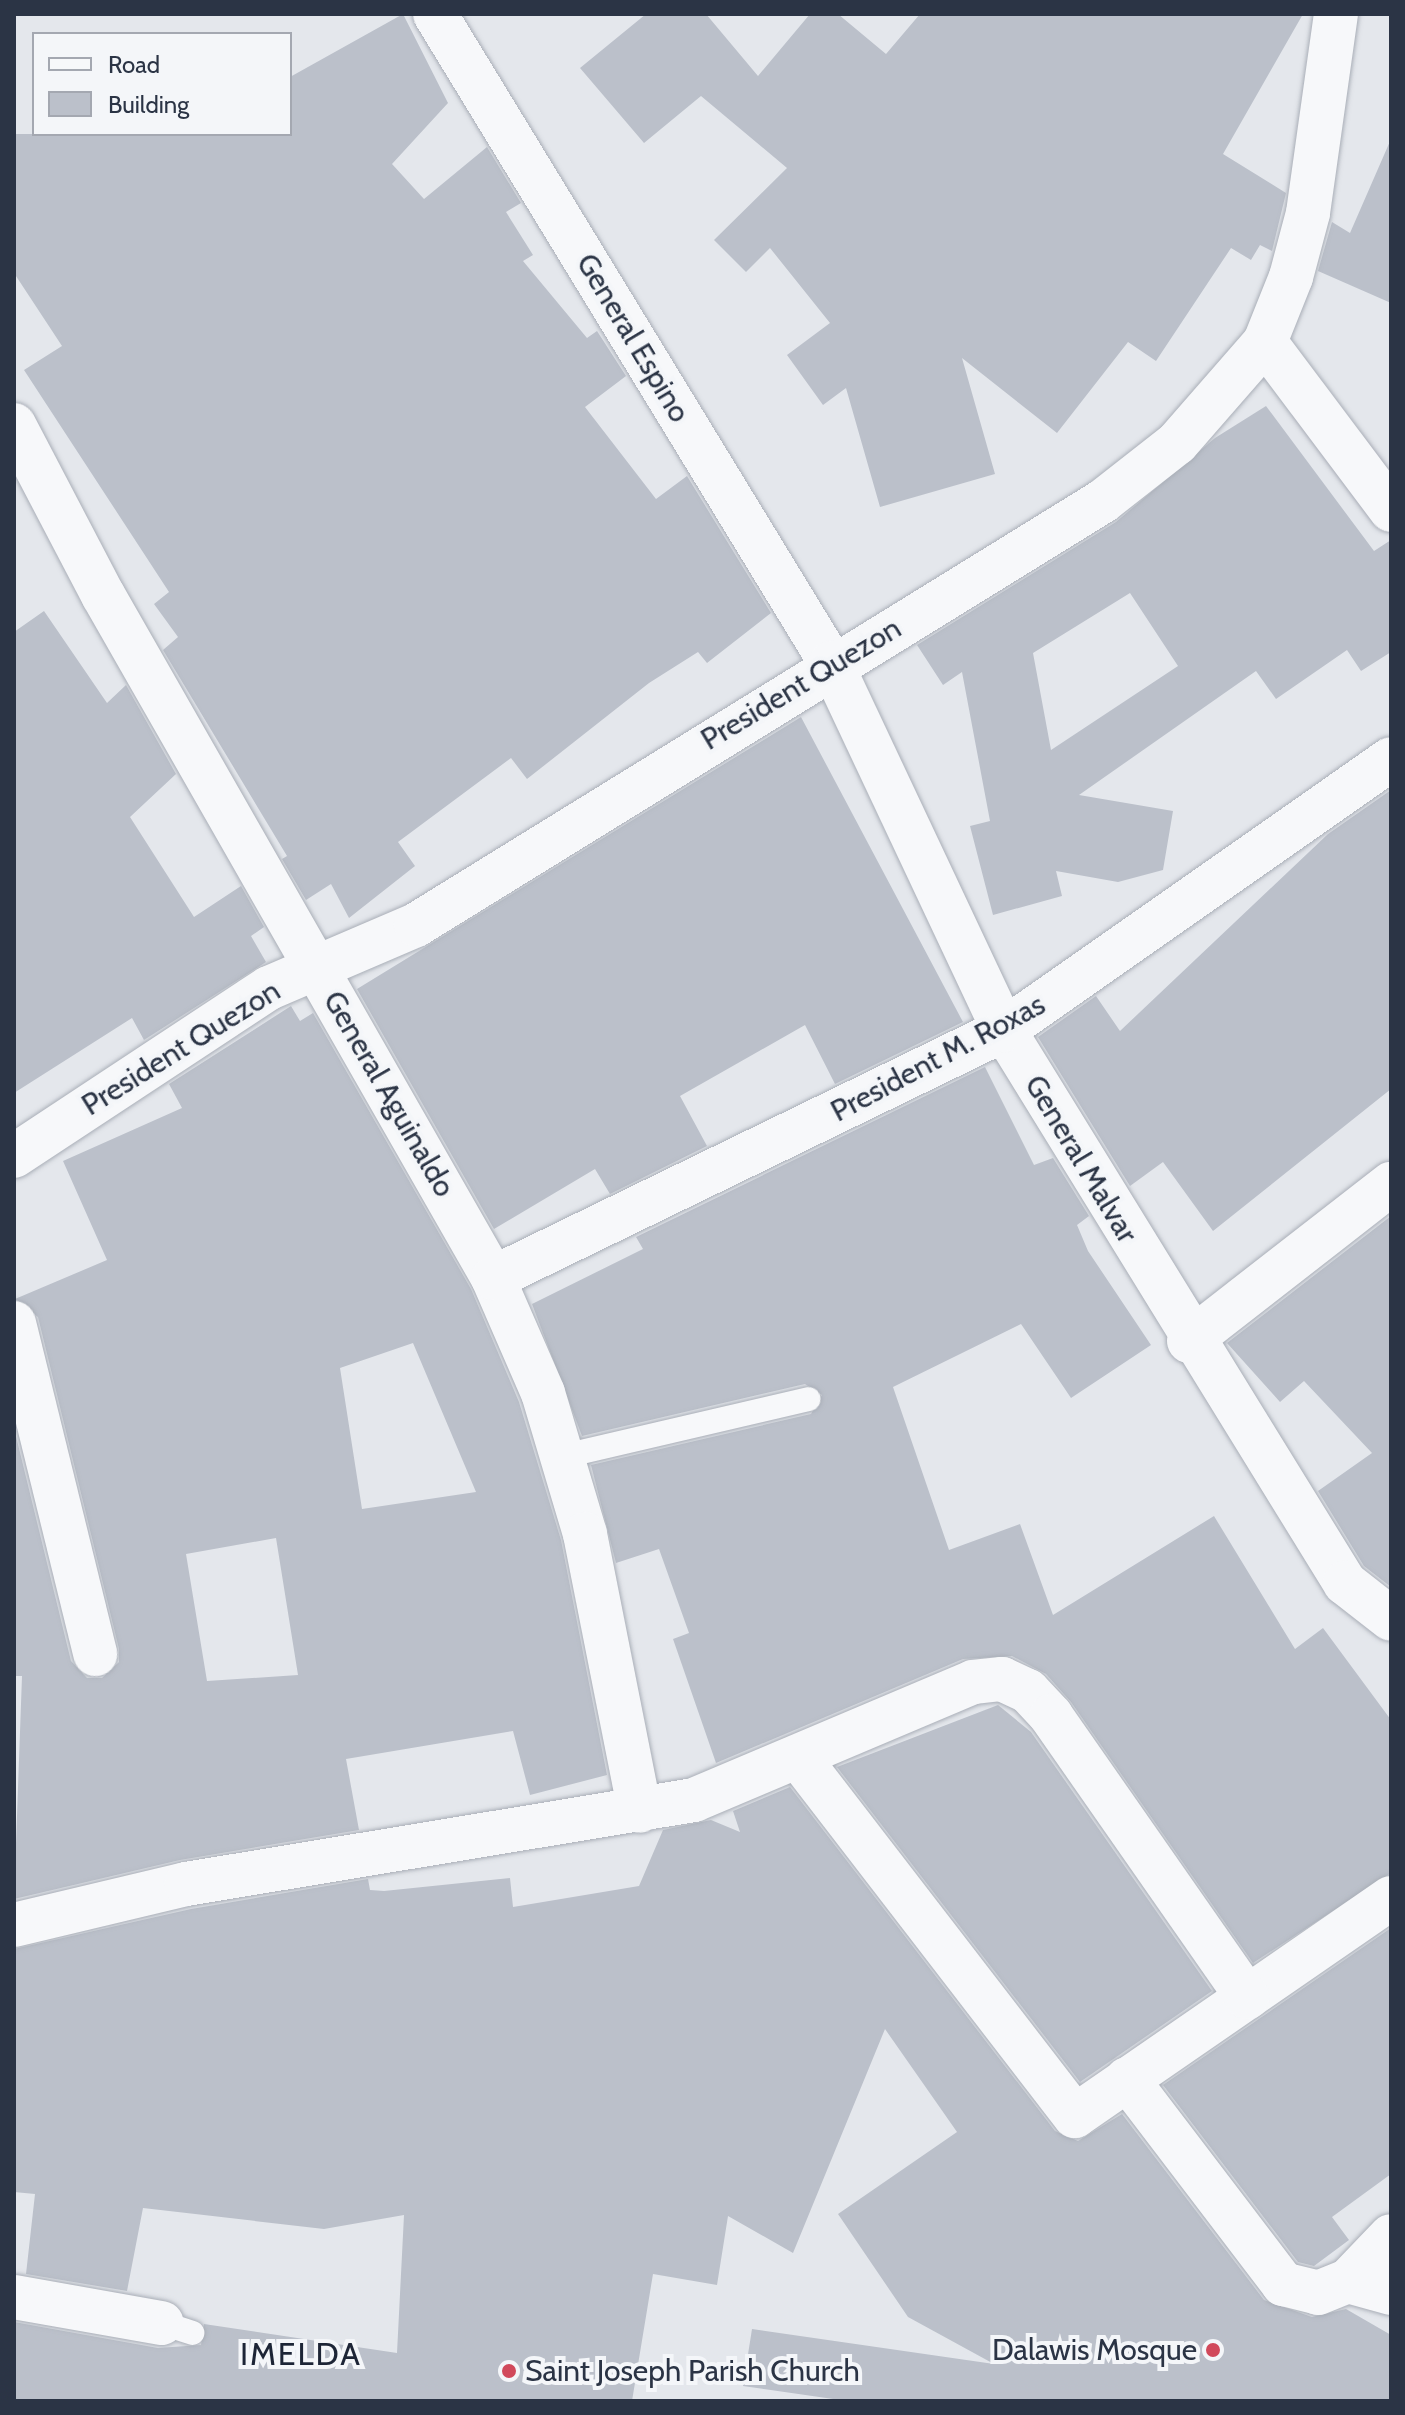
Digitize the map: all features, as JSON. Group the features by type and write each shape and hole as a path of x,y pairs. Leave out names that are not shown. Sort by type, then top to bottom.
{"street":[{"name":"General Espino","path":"435,14 831,663"},
{"name":"President Quezon","path":"14,1156 208,1024 416,925 831,663 1103,501 1177,443 1265,342 1308,213 1336,14"},
{"path":"1265,342 1391,510"},
{"name":"General Aguinaldo","path":"14,425 493,1278 564,1456 640,1811"},
{"name":"General Malvar","path":"831,663 1004,1030 1189,1341 1345,1583 1389,1619"},
{"name":"President M. Roxas","path":"493,1278 1004,1030 1391,759"},
{"path":"1189,1341 1391,1184"},
{"path":"14,1323 95,1654"},
{"path":"14,1925 186,1884 694,1800 973,1682 1002,1679 1028,1691 1247,1997"},
{"path":"799,1758 1075,2116 1391,1898"},
{"path":"1127,2079 1283,2284 1318,2293 1348,2281 1391,2236"},
{"path":"1348,2281 1391,2293"},
{"path":"14,2297 177,2328"}],"lane":[{"path":"564,1456 808,1399"}],"building":[{"path":"403,14 448,103 392,164 424,199 487,147 521,203 506,212 533,255 523,261 587,338 597,331 626,376 585,407 656,499 687,476 771,613 707,663 698,652 649,683 527,779 511,758 398,842 415,866 349,918 331,884 306,900 282,859 287,856 163,650 178,637 154,604 169,592 24,370 62,346 14,273 14,134 292,136 292,76"},
{"path":"646,14 706,14 758,76 810,14 838,14 886,54 920,14 1303,14 1223,154 1286,193 1272,251 1260,245 1251,260 1231,248 1156,361 1128,342 1057,433 962,358 995,474 880,507 846,388 823,405 787,355 830,323 770,248 746,272 714,240 787,168 701,96 644,143 580,68"},
{"path":"1391,139 1391,303 1318,271 1332,222 1350,233"},
{"path":"1266,406 1374,551 1391,540 1391,652 1361,671 1347,650 1276,699 1256,671 1079,795 1173,811 1163,870 1118,882 1056,871 1062,896 993,915 970,826 990,821 962,672 943,685 917,645 1116,522 1215,438","holes":["1130,593 1178,666 1051,750 1033,653"]},
{"path":"44,611 107,703 126,685 176,774 130,817 194,917 241,886 264,927 251,936 266,962 144,1040 132,1018 14,1093 14,632"},
{"path":"801,717 963,1022 835,1084 805,1025 680,1096 707,1146 610,1194 595,1169 494,1229 357,989"},
{"path":"1391,790 1391,1089 1213,1231 1163,1162 1130,1186 1038,1037 1096,996 1120,1031 1328,834"},
{"path":"291,1006 300,1021 313,1013 471,1289 519,1402 561,1540 607,1775 530,1795 513,1731 346,1759 359,1830 180,1860 14,1899 22,1676 14,1676 14,1428 71,1661 87,1678 102,1678 119,1662 119,1649 38,1317 15,1299 107,1260 63,1161 182,1108 169,1084","holes":["413,1343 476,1492 362,1509 340,1368","276,1538 298,1675 207,1681 186,1554"]},
{"path":"985,1067 1034,1165 1053,1158 1089,1216 1077,1225 1088,1251 1151,1345 1071,1398 1021,1324 893,1387 949,1550 1020,1524 1053,1615 1214,1516 1295,1649 1323,1628 1391,1720 1391,1873 1253,1963 1071,1702 1046,1674 1012,1656 963,1659 716,1763 673,1639 689,1633 659,1549 616,1563 591,1465 811,1414 822,1395 805,1384 582,1436 532,1304 643,1249 636,1237"},
{"path":"1391,1216 1391,1587 1364,1566 1318,1491 1372,1453 1304,1381 1280,1402 1227,1343"},
{"path":"998,1705 1031,1732 1212,1991 1080,2082 837,1767"},
{"path":"790,1787 1055,2131 1078,2141 1122,2114 1264,2300 1312,2317 1346,2309 1391,2335 1391,2401 847,2401 743,2386 752,2329 994,2364 908,2317 838,2214 957,2132 885,2029 793,2253 728,2216 717,2285 653,2274 632,2401 14,2401 14,2322 158,2348 201,2345 204,2324 397,2353 404,2215 324,2229 143,2208 127,2291 26,2274 35,2194 14,2192 14,1949 191,1909 368,1879 370,1890 384,1891 510,1878 513,1907 639,1886 663,1830 711,1820 740,1832 733,1811"},
{"path":"1391,1928 1391,2174 1332,2217 1349,2240 1314,2266 1298,2262 1163,2085"}],"place":[{"name":"Dalawis Mosque","path":"1213,2350"},
{"name":"Saint Joseph Parish Church","path":"509,2371"}],"district":[{"name":"IMELDA","path":"301,2354"}]}
